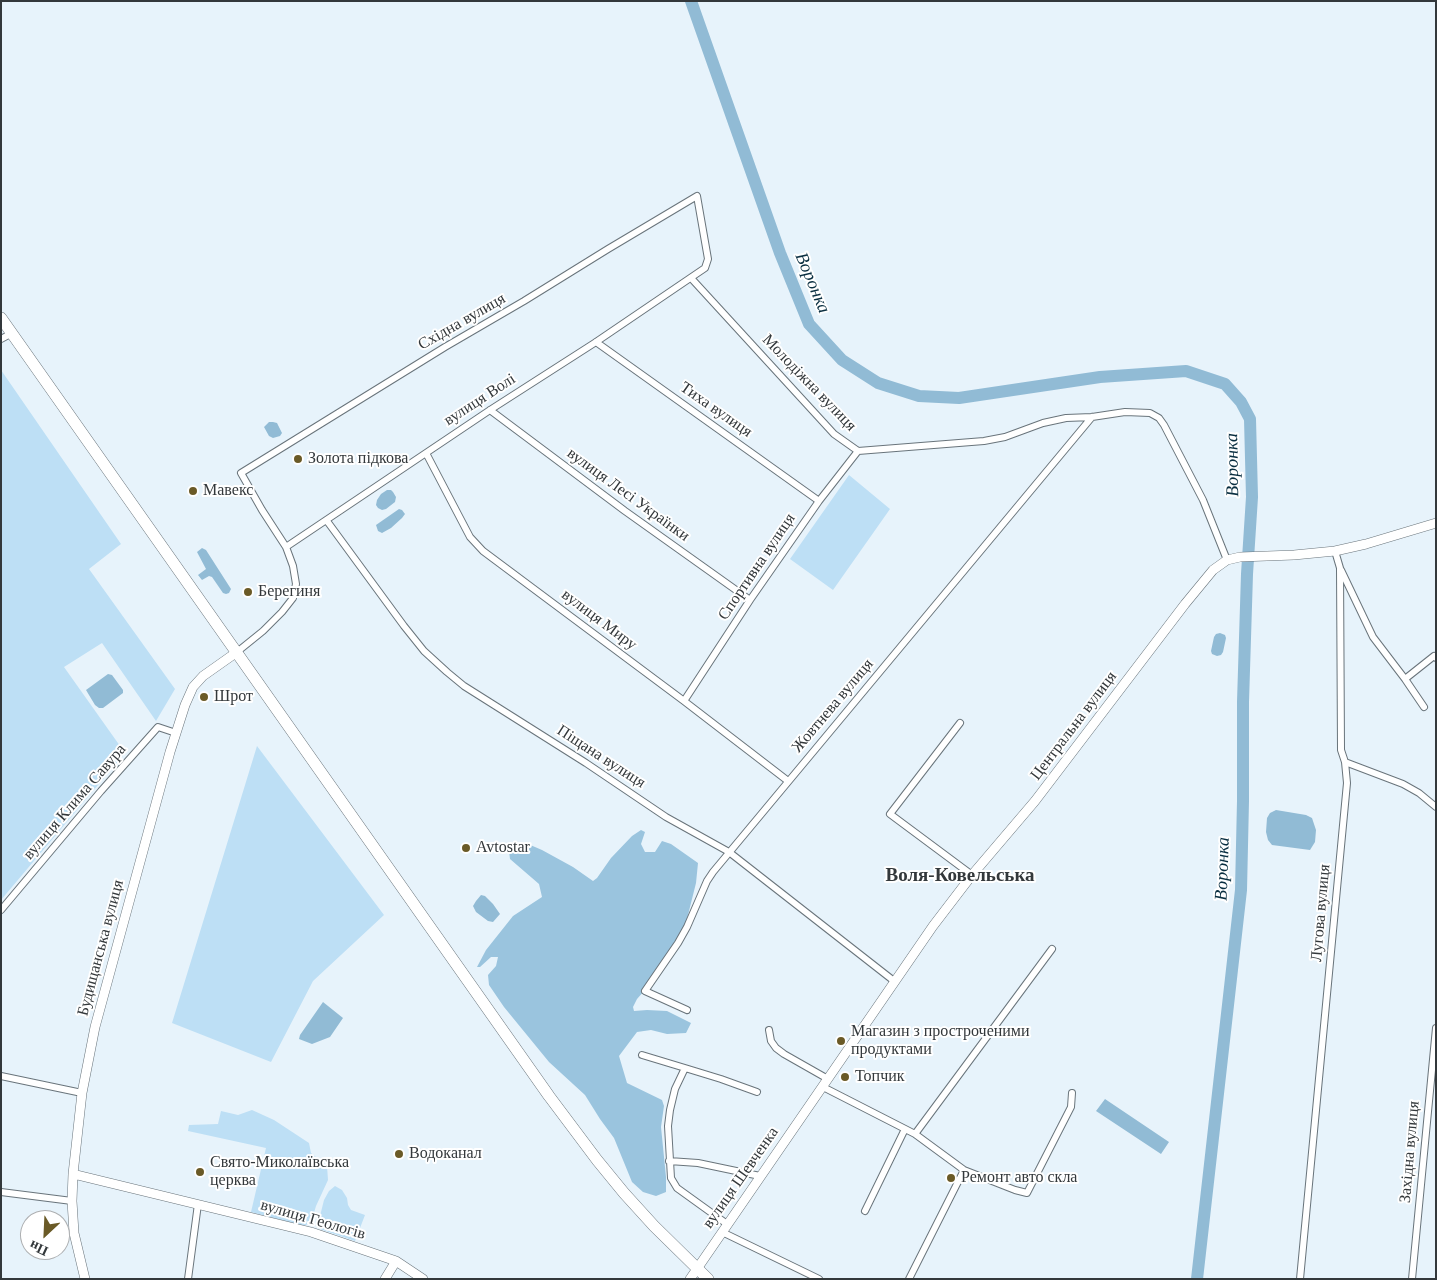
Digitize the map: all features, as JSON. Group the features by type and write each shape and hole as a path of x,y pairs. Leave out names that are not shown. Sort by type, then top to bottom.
{"highway":[{"path":"1,318 544,1088 624,1193 654,1226 708,1279"}],"street":[{"name":"вулиця Волі","path":"286,548 490,410 706,268 708,259 698,196"},
{"name":"Східна вулиця","path":"286,548 241,473 444,347 698,196"},
{"name":"Молодіжна вулиця","path":"691,278 834,434 858,451 984,441 1004,437 1043,423 1066,418 1092,417 1125,412 1150,413 1159,418 1164,425 1203,500 1227,560"},
{"path":"1,339 12,333"},
{"name":"Тиха вулиця","path":"596,342 819,501"},
{"name":"вулиця Лесі Українки","path":"490,410 625,511 750,600"},
{"name":"Жовтнева вулиця","path":"687,1010 645,992 678,943 713,872 1092,417"},
{"name":"Спортивна вулиця","path":"684,701 750,600 819,501 858,451"},
{"name":"вулиця Миру","path":"426,453 470,537 483,550 788,780"},
{"name":"Піщана вулиця","path":"327,521 404,626 424,651 446,672 464,686 586,763 666,818 729,852 894,981"},
{"name":"Центральна вулиця","path":"823,1087 933,926 972,875 1036,801 1185,604 1213,570 1227,560 1240,557 1335,551 1366,544 1436,523"},
{"path":"237,652 263,631 293,598 296,584 293,566 286,548"},
{"name":"Лугова вулиця","path":"1300,1279 1347,783 1345,762 1341,750 1340,568 1335,551"},
{"path":"1340,568 1373,637 1424,707"},
{"name":"Будищанська вулиця","path":"85,1279 74,1233 73,1174 82,1093 95,1027 185,705 194,687 203,676 237,652"},
{"path":"1405,679 1434,656 1436,658"},
{"path":"960,723 890,814 972,875"},
{"name":"вулиця Клима Савура","path":"1,910 101,791 158,727 176,733"},
{"path":"1345,762 1403,784 1420,793 1436,807"},
{"path":"915,1134 1052,949"},
{"name":"Західна вулиця","path":"1412,1279 1436,1028"},
{"path":"769,1030 776,1048 823,1087 915,1134 964,1170 1027,1193 1071,1107 1072,1093"},
{"path":"642,1056 721,1079 757,1092"},
{"path":"685,1068 670,1110 668,1126 670,1178 677,1188 724,1228 819,1279"},
{"path":"1,1076 82,1093"},
{"name":"вулиця Шевченка","path":"690,1279 823,1087"},
{"path":"865,1211 905,1130"},
{"path":"669,1161 698,1163 760,1176"},
{"path":"909,1279 964,1170"},
{"name":"вулиця Геологів","path":"73,1174 312,1232 396,1261 423,1279"},
{"path":"1,1192 72,1200"},
{"path":"188,1279 198,1204"},
{"path":"385,1279 396,1261"}],"shaded area":[{"path":"1,370 121,544 89,569 175,689 156,721 102,643 64,667 125,753 1,900"},
{"path":"269,422 277,423 282,433 280,436 273,438 269,436 264,427"},
{"path":"849,475 890,509 833,590 790,559"},
{"path":"387,490 393,492 396,497 395,502 382,510 376,505 377,500"},
{"path":"399,509 405,514 402,518 382,533 378,531 376,525"},
{"path":"202,548 206,550 231,589 229,593 223,593 212,577 209,576 202,580 198,575 206,569 197,552"},
{"path":"1220,633 1225,635 1226,638 1223,652 1217,656 1212,654 1211,651 1214,637"},
{"path":"108,674 112,675 123,690 123,693 103,708 99,708 86,690"},
{"path":"257,746 384,915 313,981 271,1062 172,1023"},
{"path":"1276,810 1306,815 1312,818 1316,830 1315,842 1310,850 1272,845 1268,840 1266,832 1267,818 1270,813"},
{"path":"641,830 645,832 641,844 645,852 655,852 662,841 671,844 698,863 696,883 681,937 652,982 637,999 633,1007 634,1011 667,1011 691,1023 686,1033 667,1034 651,1030 637,1032 619,1056 627,1083 662,1100 664,1106 661,1127 666,1192 656,1196 643,1192 632,1182 614,1138 585,1095 549,1062 504,1007 489,985 488,975 496,966 498,957 491,957 480,967 477,967 486,950 513,916 542,897 539,884 510,859 509,851 516,843 528,844 542,850 573,867 593,881 611,858 632,836"},
{"path":"481,895 485,896 493,904 500,914 493,922 488,921 476,912 473,906"},
{"path":"323,1002 343,1018 330,1037 312,1044 299,1039 300,1035"},
{"path":"1105,1099 1169,1142 1161,1154 1096,1111"},
{"path":"252,1110 274,1120 309,1143 311,1153 327,1166 328,1180 316,1206 311,1223 303,1226 251,1212 266,1148 188,1131 189,1125 218,1124 221,1111 238,1115"},
{"path":"335,1186 342,1190 351,1210 365,1215 355,1241 320,1229 318,1224 324,1200 329,1191"}],"waterway":[{"name":"Воронка","path":"691,1 780,253 809,324 842,360 878,383 919,396 959,398 1100,377 1186,371 1225,384 1241,402 1250,419 1252,497 1247,574 1243,702 1241,890 1197,1279"}],"place":[{"name":"Золота підкова","path":"298,459"},
{"name":"Мавекс","path":"193,491"},
{"name":"Берегиня","path":"248,592"},
{"name":"Шрот","path":"204,697"},
{"name":"Avtostar","path":"466,848"},
{"name":"Магазин з простроченими продуктами","path":"841,1041"},
{"name":"Топчик","path":"845,1077"},
{"name":"Водоканал","path":"399,1154"},
{"name":"Свято-Миколаївська церква","path":"200,1172"},
{"name":"Ремонт авто скла","path":"951,1178"}],"district":[{"name":"Воля-Ковельська","path":"960,876"}]}
